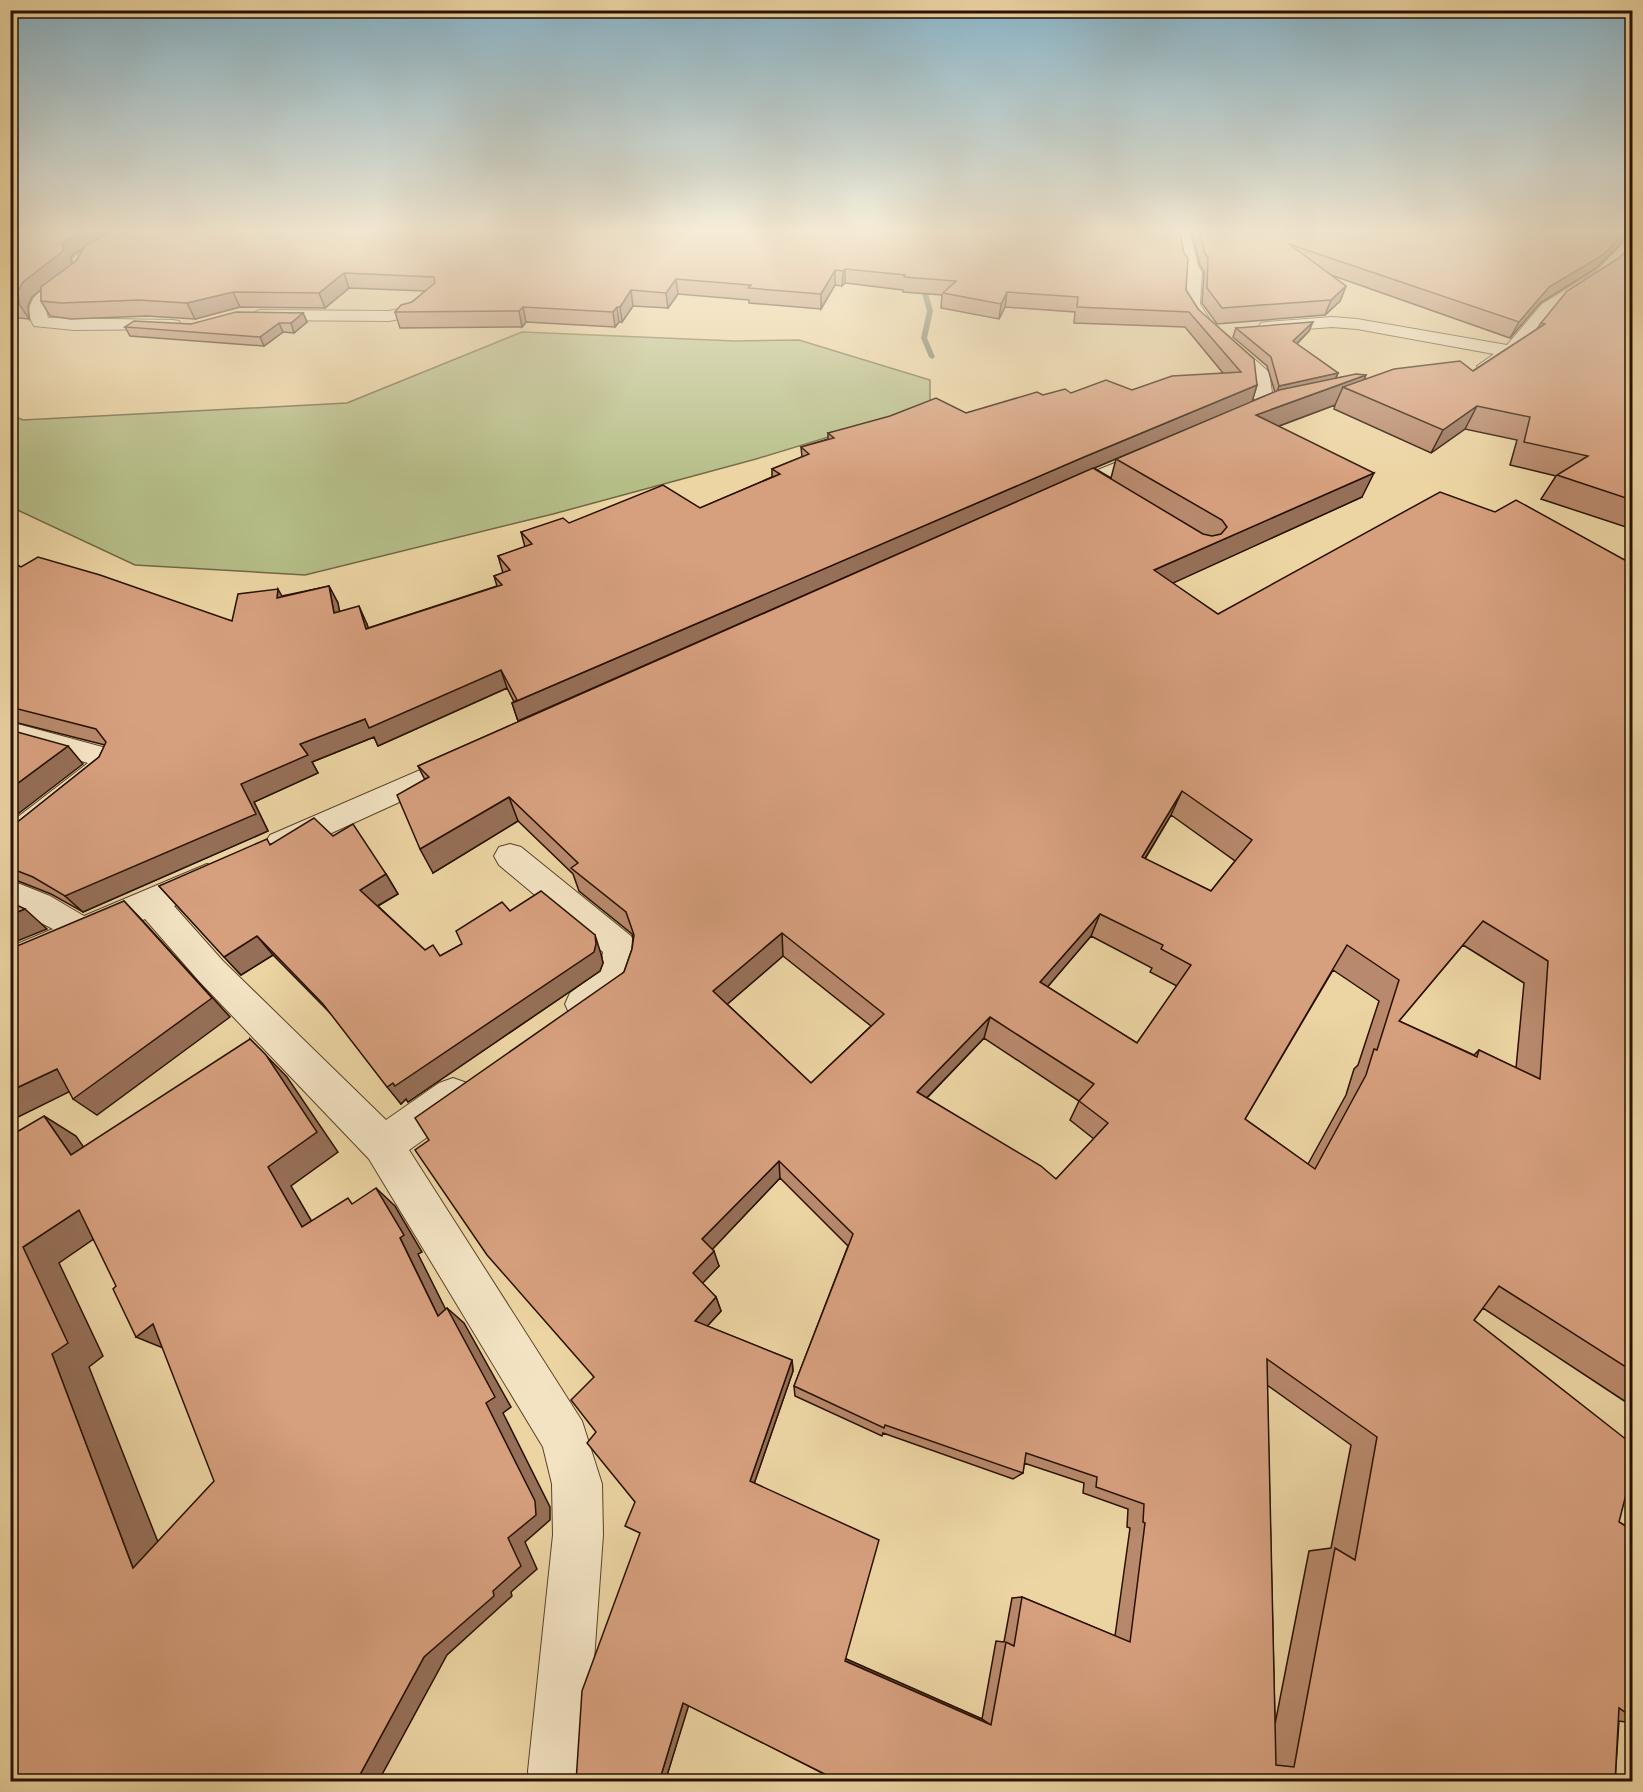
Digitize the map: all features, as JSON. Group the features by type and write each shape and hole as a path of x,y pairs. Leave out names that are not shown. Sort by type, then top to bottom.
{"street":[{"path":"37,313 40,322 71,326 147,323 188,326"},
{"path":"240,314 389,316 406,313"},
{"path":"1197,313 1203,323 1233,330 1332,322 1357,324 1511,351"},
{"path":"1466,374 1477,372 1511,351 1543,313"},
{"path":"1211,429 1274,404 1264,392 1260,372 1233,330"},
{"path":"1046,500 1099,487 1180,442"},
{"path":"10,731 100,756 104,761 103,766 10,840"},
{"path":"260,853 489,750"},
{"path":"510,856 619,946 622,963 616,981 558,1022"},
{"path":"10,963 227,868"},
{"path":"10,893 70,922 80,933"},
{"path":"150,902 211,972 383,1145 565,1438 577,1484 578,1535 557,1771 558,1782"},
{"path":"383,1145 480,1077"}],"green space":[{"path":"522,332 735,341 799,340 930,380 930,406 756,459 553,514 305,575 135,565 11,507 11,415 23,420 347,403"}],"building":[{"path":"234,313 303,313 291,323 279,323 260,337 125,327 134,321 191,324"},
{"path":"1190,313 1202,313 1254,359 1257,385 512,703 517,700 501,670 369,728 365,719 300,744 308,755 241,784 256,814 65,896 33,877 10,868 10,828 99,757 106,742 96,729 10,707 10,562 21,567 38,557 100,575 232,621 238,594 278,589 277,598 329,586 334,613 359,606 366,629 502,585 494,576 510,570 498,556 532,544 521,532 563,518 569,523 663,485 700,508 780,474 772,469 809,454 801,447 834,438 828,433 890,416 936,398 966,413 1037,392 1043,395 1065,389 1071,393 1106,380 1132,390 1172,376 1241,372"},
{"path":"1491,313 1527,313 1519,322"},
{"path":"1549,313 1632,313 1632,500 1557,475 1588,456 1524,442 1530,417 1477,406 1443,430 1343,387 1394,369 1460,361 1473,371 1545,324 1541,323"},
{"path":"1313,322 1293,341 1338,373 1279,386 1271,357 1236,328"},
{"path":"1356,374 1366,375 1256,415 1374,473 1154,570 1218,614 1440,492 1495,512 1516,500 1632,564 1632,1371 1499,1286 1474,1320 1632,1444 1632,1471 1619,1522 1632,1530 1632,1717 1619,1708 1615,1782 829,1782 831,1777 683,1703 659,1782 576,1782 582,1691 640,1533 625,1526 635,1502 587,1443 596,1432 571,1400 594,1377 487,1255 415,1150 429,1140 415,1118 624,972 634,935 626,912 571,868 578,863 509,797 420,849 397,795 429,777 418,766 1093,468 1203,534 1212,536 1221,534 1227,527 1222,520 1116,459 1279,390","holes":["1182,791 1252,840 1211,891 1142,857","1100,914 1163,945 1161,949 1191,965 1137,1043 1040,982","1483,921 1548,961 1540,1079 1479,1050 1477,1057 1399,1021","782,933 884,1014 811,1083 713,991","1347,945 1399,980 1377,1050 1374,1049 1366,1075 1315,1169 1245,1119","990,1017 1094,1084 1079,1101 1108,1123 1056,1179 1041,1166 917,1092","779,1161 853,1234 794,1386 884,1428 885,1425 1023,1473 1026,1453 1097,1477 1096,1487 1144,1504 1143,1522 1145,1523 1130,1642 1022,1597 1014,1646 1006,1642 991,1725 845,1661 879,1540 750,1481 792,1360 695,1321 716,1297 693,1273 714,1251 702,1239","1267,1359 1377,1437 1355,1560 1335,1548 1294,1767 1276,1765"]},
{"path":"10,730 68,746 10,789"},
{"path":"314,818 333,836 353,824 386,874 360,890 425,950 433,945 440,956 462,944 456,931 502,902 510,911 541,891 595,935 594,952 395,1086 393,1083 387,1087 323,1004 257,936 224,957 159,886 267,839 270,845"},
{"path":"124,901 212,998 73,1099 57,1069 10,1091 10,949"},
{"path":"10,902 25,909 10,915"},
{"path":"250,1039 266,1055 317,1132 268,1167 302,1227 348,1198 352,1204 376,1188 404,1235 400,1238 438,1316 447,1308 495,1397 486,1403 535,1501 536,1515 508,1538 521,1566 493,1591 494,1596 424,1657 356,1782 10,1782 10,1136 44,1116 71,1155","holes":["79,1210 116,1286 113,1289 136,1337 153,1324 214,1481 133,1568 52,1354 68,1343 23,1247"]}],"waterway":[{"path":"930,313 924,338 932,357"}]}
